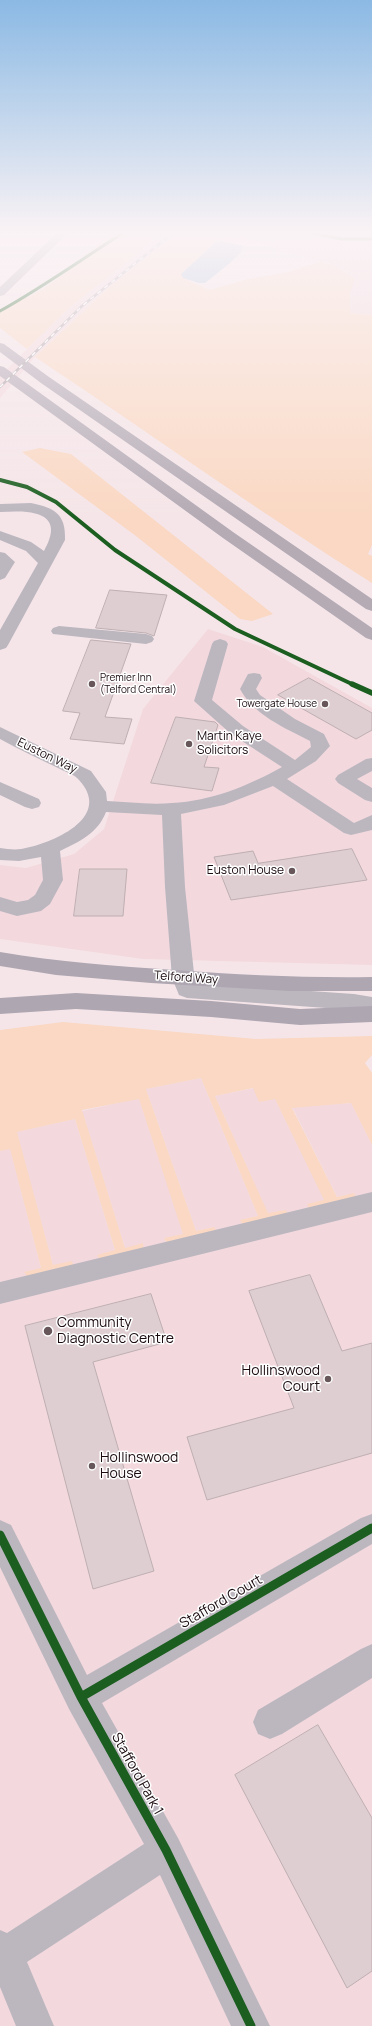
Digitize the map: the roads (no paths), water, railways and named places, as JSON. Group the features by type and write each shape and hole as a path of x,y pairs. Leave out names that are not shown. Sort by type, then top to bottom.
{"highway":[{"path":"0,346 45,380 372,606"},
{"path":"1,370 228,535 372,635"}],"main road":[{"name":"Telford Way","path":"0,959 107,972 183,978 309,986 372,984"},
{"path":"0,1006 76,1001 300,1017 372,1014"}],"street":[{"path":"0,508 36,508 50,514 59,522 58,540 0,645"},
{"path":"0,535 39,552 46,563"},
{"path":"0,556 8,562 0,575"},
{"path":"59,631 146,639"},
{"path":"220,644 203,701 237,730 294,767"},
{"path":"0,854 20,855 50,848 80,834 94,820 98,806 171,809 202,804 252,789 274,779 315,756 321,746 318,738 289,723 253,698 248,689 254,678"},
{"name":"Euston Way","path":"0,732 13,740 46,754 85,775 97,790 98,806"},
{"path":"372,763 344,779 372,796"},
{"path":"274,779 351,829 363,827 372,822"},
{"path":"0,788 32,803"},
{"path":"171,809 174,887 183,978 187,990 354,1002 372,1005"},
{"path":"0,904 18,909 34,906 43,899 53,880 50,848"},
{"path":"0,1293 372,1202"},
{"name":"Stafford Court","path":"81,1697 372,1528"},
{"name":"Stafford Park 1","path":"0,1535 81,1697 166,1850 251,2026"},
{"path":"270,1722 372,1660"},
{"path":"35,2026 3,1952 166,1850"}],"railway":[{"path":"0,387 60,328"}],"place":[{"name":"Premier Inn (Telford Central)","path":"92,684"},
{"name":"Towergate House","path":"325,704"},
{"name":"Martin Kaye Solicitors","path":"189,744"},
{"name":"Euston House","path":"292,871"},
{"name":"Community Diagnostic Centre","path":"48,1331"},
{"name":"Hollinswood Court","path":"328,1379"},
{"name":"Hollinswood House","path":"92,1466"}]}
